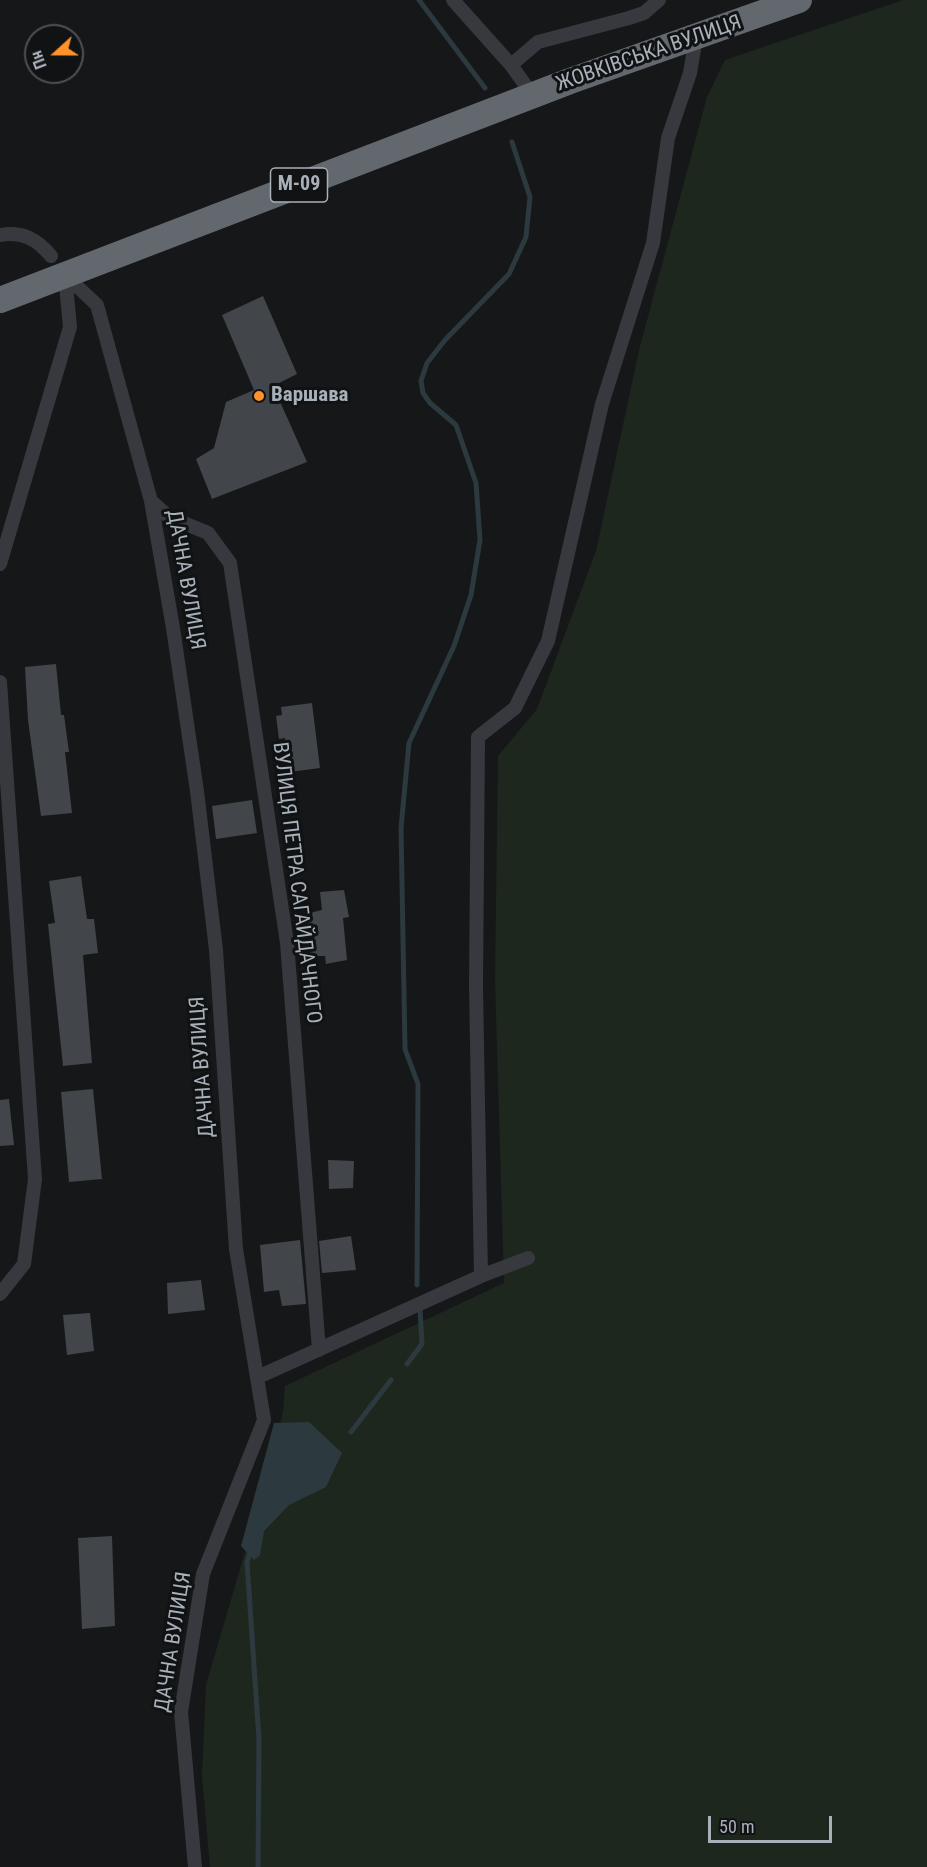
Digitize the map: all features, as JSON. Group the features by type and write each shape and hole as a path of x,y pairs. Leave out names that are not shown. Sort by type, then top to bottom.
{"highway":[{"name":"ЖОВКІВСЬКА ВУЛИЦЯ","path":"533,96 643,54 696,38 799,0"},
{"name":"М-09","path":"0,300 58,265 533,96"}],"street":[{"path":"453,0 511,65 533,96"},
{"path":"511,65 538,42 629,18 644,12 660,0"},
{"path":"480,1276 476,986 478,737 516,708 548,641 602,404 653,243 668,138 690,74 696,38"},
{"name":"ДАЧНА ВУЛИЦЯ","path":"0,235 13,233 36,240 97,305 151,501 173,628 216,950 236,1249 264,1420 203,1574 181,1712 195,1867"},
{"path":"0,564 70,327 58,265"},
{"name":"ВУЛИЦЯ ПЕТРА САГАЙДАЧНОГО","path":"151,501 170,517 208,533 230,563 287,943 319,1350"},
{"path":"0,682 35,1179 24,1264 0,1294"},
{"path":"258,1377 480,1276 528,1258"}],"shaded area":[{"path":"903,0 927,0 927,1867 210,1867 202,1776 206,1685 268,1473 283,1412 285,1386 504,1283 495,980 498,756 537,709 596,551 639,350 707,97 725,60"},
{"path":"309,1422 342,1453 326,1487 289,1505 264,1531 260,1555 254,1560 241,1546 274,1423"}],"building":[{"name":"Варшава","path":"263,296 297,374 273,386 307,462 212,499 196,459 214,448 226,402 254,390 222,315"},
{"path":"56,664 61,715 64,715 69,752 65,752 72,813 41,816 28,720 25,667"},
{"path":"312,703 320,768 290,772 285,738 279,739 276,716 282,715 281,707"},
{"path":"252,800 257,833 216,839 212,806"},
{"path":"81,876 87,919 94,919 98,953 83,955 92,1063 63,1066 48,924 55,923 49,881"},
{"path":"344,890 349,917 343,918 347,960 326,964 325,956 310,956 305,914 322,910 320,892"},
{"path":"93,1089 102,1179 69,1182 61,1092"},
{"path":"9,1099 14,1145 0,1146 0,1100"},
{"path":"328,1160 354,1161 353,1188 329,1189"},
{"path":"351,1236 356,1270 322,1273 319,1241"},
{"path":"300,1240 306,1304 282,1306 279,1290 264,1292 260,1245"},
{"path":"201,1280 205,1310 168,1314 167,1283"},
{"path":"90,1313 94,1351 67,1355 63,1315"},
{"path":"112,1536 115,1626 82,1629 78,1538"}],"waterway":[{"path":"419,0 485,88"},
{"path":"417,1285 418,1084 405,1049 401,828 409,743 454,646 471,595 480,540 476,483 456,425 430,403 423,393 421,381 427,363 445,340 509,274 526,237 530,197 512,142"},
{"path":"407,1364 422,1344 420,1309"},
{"path":"351,1432 391,1380"},
{"path":"251,1549 247,1562 259,1740 258,1867"}],"place":[{"name":"Варшава","path":"259,396"}]}
